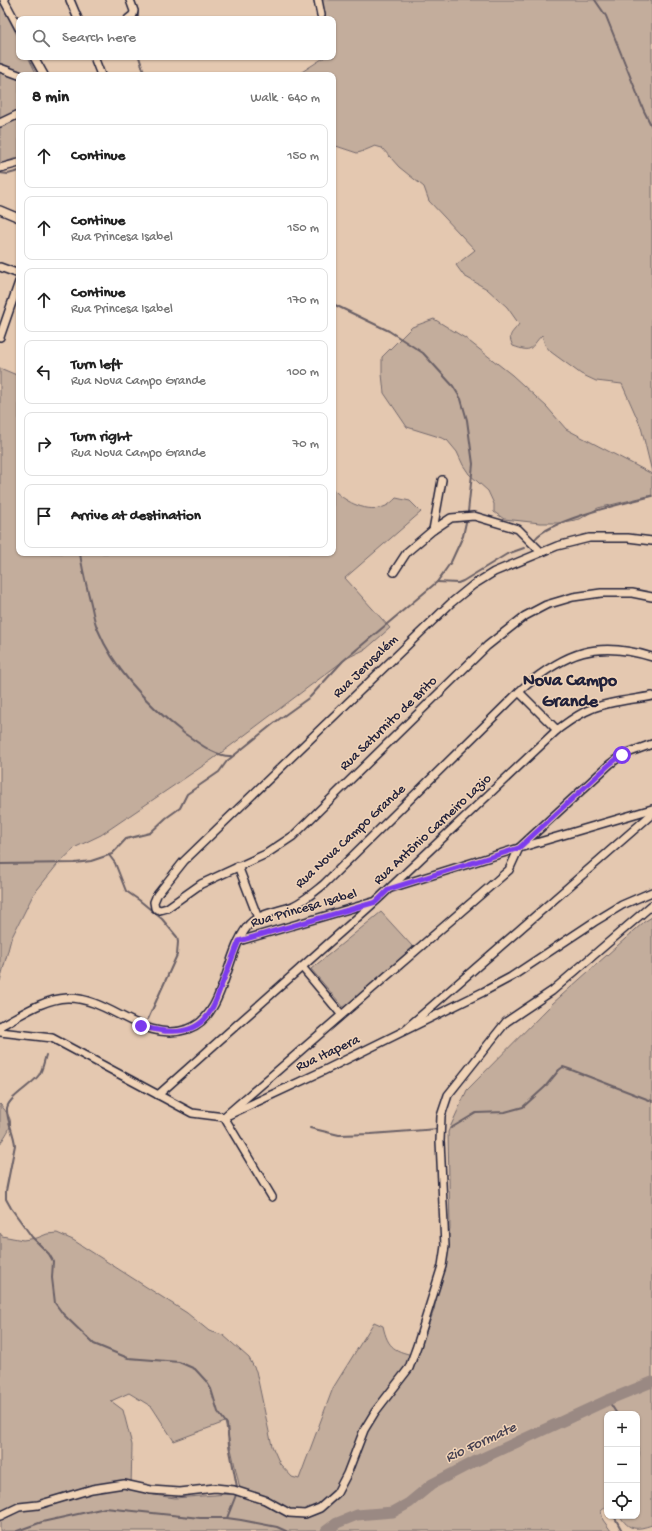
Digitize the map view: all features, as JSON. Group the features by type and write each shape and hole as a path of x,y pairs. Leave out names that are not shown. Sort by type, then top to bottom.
{"street":[{"path":"4,0 16,22"},
{"path":"70,0 77,16"},
{"path":"130,0 134,11 132,16"},
{"path":"318,0 321,15"},
{"path":"36,60 42,72"},
{"path":"95,60 100,72"},
{"path":"0,68 16,74"},
{"path":"0,122 16,115"},
{"path":"0,168 16,164"},
{"path":"0,210 16,217"},
{"path":"0,267 16,273"},
{"path":"0,337 16,291"},
{"path":"433,530 442,480"},
{"path":"394,572 407,552 433,530 452,518 474,516 518,529 541,552"},
{"name":"Rua Jerusalém","path":"155,908 154,902 157,896 184,861 451,603 473,585 494,572 541,552 557,546 589,538 628,538 652,541"},
{"name":"Rua Saturnito de Brito","path":"155,908 160,910 167,908 201,884 266,854 293,836 487,646 525,616 546,605 573,596 601,593 632,593 652,597"},
{"name":"Rua Nova Campo Grande","path":"0,1026 47,1001 66,998 92,1002 141,1026 156,1031 173,1032 188,1029 199,1024 208,1015 216,1002 239,941 247,926 258,918 305,900 323,885 519,692 539,675 558,662 578,653 600,649 620,649 652,657"},
{"path":"519,692 557,730"},
{"name":"Rua Antônio Carneiro Lazio","path":"158,1095 376,902 557,730 572,718 592,708 652,696"},
{"path":"0,1032 52,1038 192,1113 224,1117 341,1014 509,870 519,848 610,764 622,755 652,744"},
{"path":"389,889 519,848 652,809"},
{"path":"399,1034 652,814"},
{"path":"238,866 258,918"},
{"name":"Rua Itapera","path":"224,1117 399,1034 483,992 511,977 622,905 652,892"},
{"name":"Rua Princesa Isabel","path":"239,941 376,902"},
{"path":"0,1516 19,1507 38,1505 92,1489 124,1484 151,1490 180,1492 215,1488 234,1490 265,1500 289,1513 305,1514 320,1508 337,1493 364,1430 375,1412 409,1368 442,1266 445,1246 440,1134 441,1116 448,1095 506,1022 552,991 652,905"},
{"path":"302,967 341,1014"},
{"path":"224,1117 272,1197"}],"shaded area":[{"path":"317,0 652,0 652,472 641,427 622,384 596,381 581,374 551,352 545,345 542,335 528,349 513,346 510,336 519,324 507,307 487,289 464,276 456,265 475,250 429,201 424,187 399,167 382,148 375,146 357,153 336,146 336,72 302,72 320,60 336,60 336,16 320,16"},
{"path":"0,2 16,33 16,60 30,60 36,72 16,72 16,158 0,164"},
{"path":"434,319 465,338 512,375 547,407 566,429 652,474 652,495 598,508 580,519 560,523 540,523 504,519 494,512 494,504 488,491 469,474 457,452 447,440 407,427 384,393 382,357 412,327"},
{"path":"0,368 16,375 16,556 336,556 336,492 350,502 364,508 372,509 386,506 396,498 410,501 421,512 345,578 390,628 366,649 347,658 213,759 101,835 76,847 57,865 33,895 11,939 0,981"},
{"path":"381,912 413,947 344,1008 311,969"},
{"path":"652,917 652,1525 642,1528 634,1528 630,1527 622,1519 640,1519 640,1411 604,1411 604,1508 601,1511 603,1520 611,1531 0,1531 0,1233 2,1236 23,1240 57,1233 73,1240 187,1313 209,1331 223,1335 249,1358 256,1371 272,1446 280,1464 292,1477 299,1479 333,1388 374,1322 383,1326 387,1340 394,1348 417,1356 434,1310 450,1228 448,1132 467,1090 552,1004 644,922","holes":["129,1393 152,1407 174,1441 225,1422 241,1493 175,1498 154,1495 131,1488 132,1445 123,1410 111,1401"]},
{"path":"0,1104 10,1120 10,1124 0,1144"}],"waterway":[{"path":"134,0 138,11 138,16"},
{"path":"595,0 606,16 644,111 652,127"},
{"path":"140,60 144,72"},
{"path":"0,173 8,174 16,172"},
{"path":"336,305 389,331 423,353 453,386 461,399 467,420 473,464 468,512"},
{"path":"535,539 543,532 572,519 608,507 652,496"},
{"path":"0,864 75,863 91,861 112,854 126,839 150,833 166,818 180,808 187,794 219,772 227,761 278,720 310,697 343,661 437,582 451,562 463,536 466,522"},
{"path":"437,582 458,583 507,554 524,548"},
{"path":"80,556 97,627 105,646 124,674 146,700 185,734 213,752 225,756 231,756"},
{"path":"109,855 115,863 126,891 162,919 177,937 177,955 148,1019"},
{"path":"46,1055 39,1075 16,1095 7,1108 15,1145 6,1191 6,1199 32,1237 49,1254 53,1261 52,1278 55,1303 63,1314 94,1344 128,1358 179,1362 195,1369 206,1381 211,1389 218,1412 227,1424 229,1445 237,1487"},
{"path":"451,1128 476,1113 505,1112 523,1107 545,1087 563,1067 652,1101"},
{"path":"310,1128 339,1135 438,1129"},
{"name":"Rio Formate","path":"326,1531 337,1523 357,1515 393,1512 409,1503 432,1484 474,1462 608,1400 652,1382"},
{"path":"608,1400 615,1411"},
{"path":"227,1518 236,1495"},
{"path":"17,1531 42,1522 105,1508 200,1518 227,1518 277,1527 286,1531"},
{"path":"616,1519 622,1531"}],"district":[{"name":"Nova Campo Grande","path":"570,691"}],"route":[{"path":"141,1026 156,1031 173,1032 188,1029 199,1024 208,1015 216,1002 239,941 376,902 389,889 519,848 610,764 622,755"}]}
